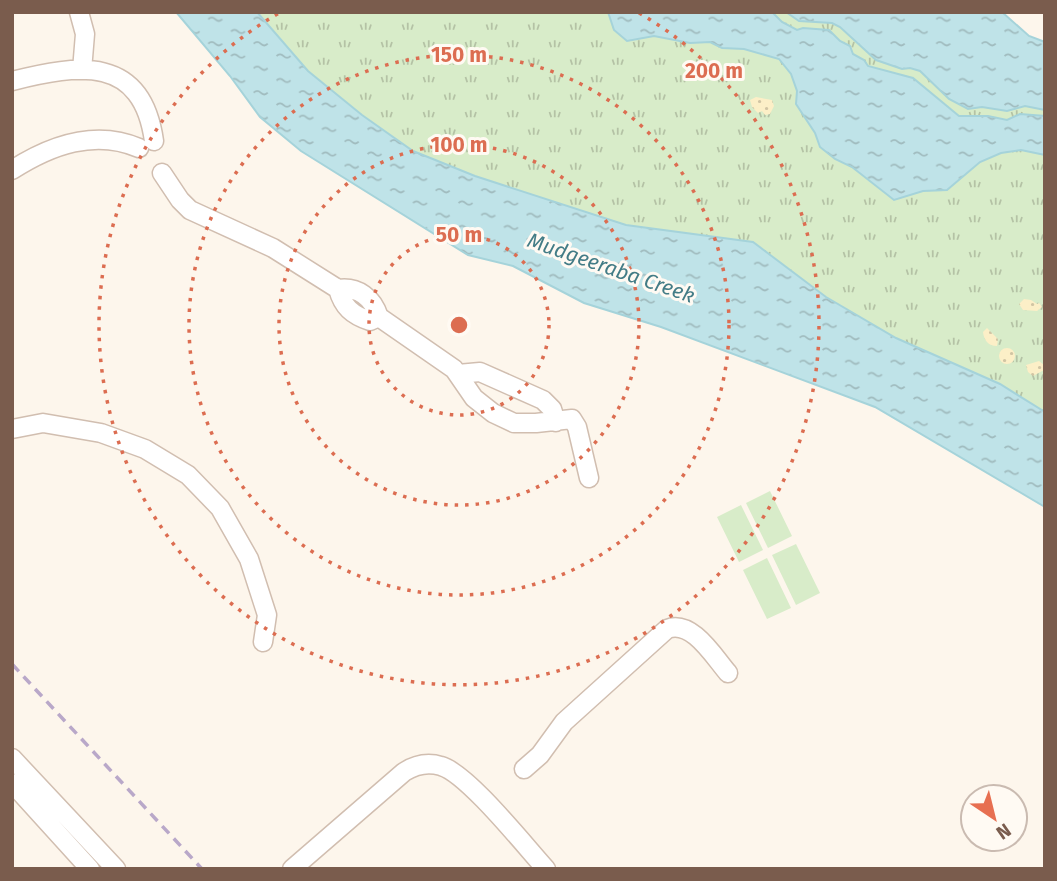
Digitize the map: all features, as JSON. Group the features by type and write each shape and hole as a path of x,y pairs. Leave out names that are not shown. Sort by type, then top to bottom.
{"street":[{"path":"79,12 85,34 82,70"},
{"path":"12,81 68,69 100,71 120,79 137,91 146,108 147,145 86,139 33,156 12,170"},
{"path":"162,173 190,210 273,248 338,289 350,288 364,294 376,308 379,317 458,374 474,398 493,413 514,423 572,419 577,427 589,478"},
{"path":"458,374 480,372 542,400 552,409 556,422"},
{"path":"12,429 43,423 101,433 145,449 188,475 220,508 249,559 267,615 263,642"},
{"path":"524,769 540,755 570,715 667,629 677,626 687,629 729,673"},
{"path":"12,758 116,869"},
{"path":"293,868 312,862 404,772 425,764 442,766 462,779 546,869"},
{"path":"12,783 90,869"}],"green space":[{"path":"257,12 911,12 1045,70 1045,412 1000,384 896,338 826,297 753,242 626,225 475,176 413,151 362,115 308,71"},
{"path":"770,491 792,536 768,548 746,503"},
{"path":"741,505 763,550 739,562 717,517"},
{"path":"796,544 820,593 796,605 772,555"},
{"path":"767,558 791,608 767,619 743,570"}],"sand":[{"path":"756,97 772,100 774,106 770,114 765,115 762,111 758,113 752,107 750,100"},
{"path":"1024,299 1039,303 1042,307 1037,311 1023,310 1019,304"},
{"path":"987,328 998,339 997,346 985,340 983,332"},
{"path":"1004,348 1010,348 1015,356 1013,362 1004,364 999,359 999,353"},
{"path":"1039,361 1044,365 1044,370 1033,376 1026,365"}],"water":[{"name":"Mudgeeraba Creek","path":"176,12 257,12 308,71 362,115 413,151 475,176 626,225 753,242 826,297 896,338 1000,384 1045,412 1045,507 875,407 661,327 584,303 513,266 468,255 301,151 260,117 230,76"},
{"path":"608,12 772,12 782,22 797,30 829,30 850,46 853,54 864,60 868,66 913,78 959,116 988,116 1007,120 1020,114 1045,116 1045,155 1021,150 1001,153 980,162 947,190 923,191 894,200 852,167 835,159 820,147 815,133 796,104 797,91 791,74 779,59 744,49 722,48 710,42 690,43 654,36 627,41 614,30"},
{"path":"786,12 1002,12 1029,36 1045,42 1045,110 1025,106 1007,111 982,107 968,109 949,99 920,71 902,69 876,60 840,27 832,23 799,21"}],"railway":[{"path":"12,664 202,869"}]}
